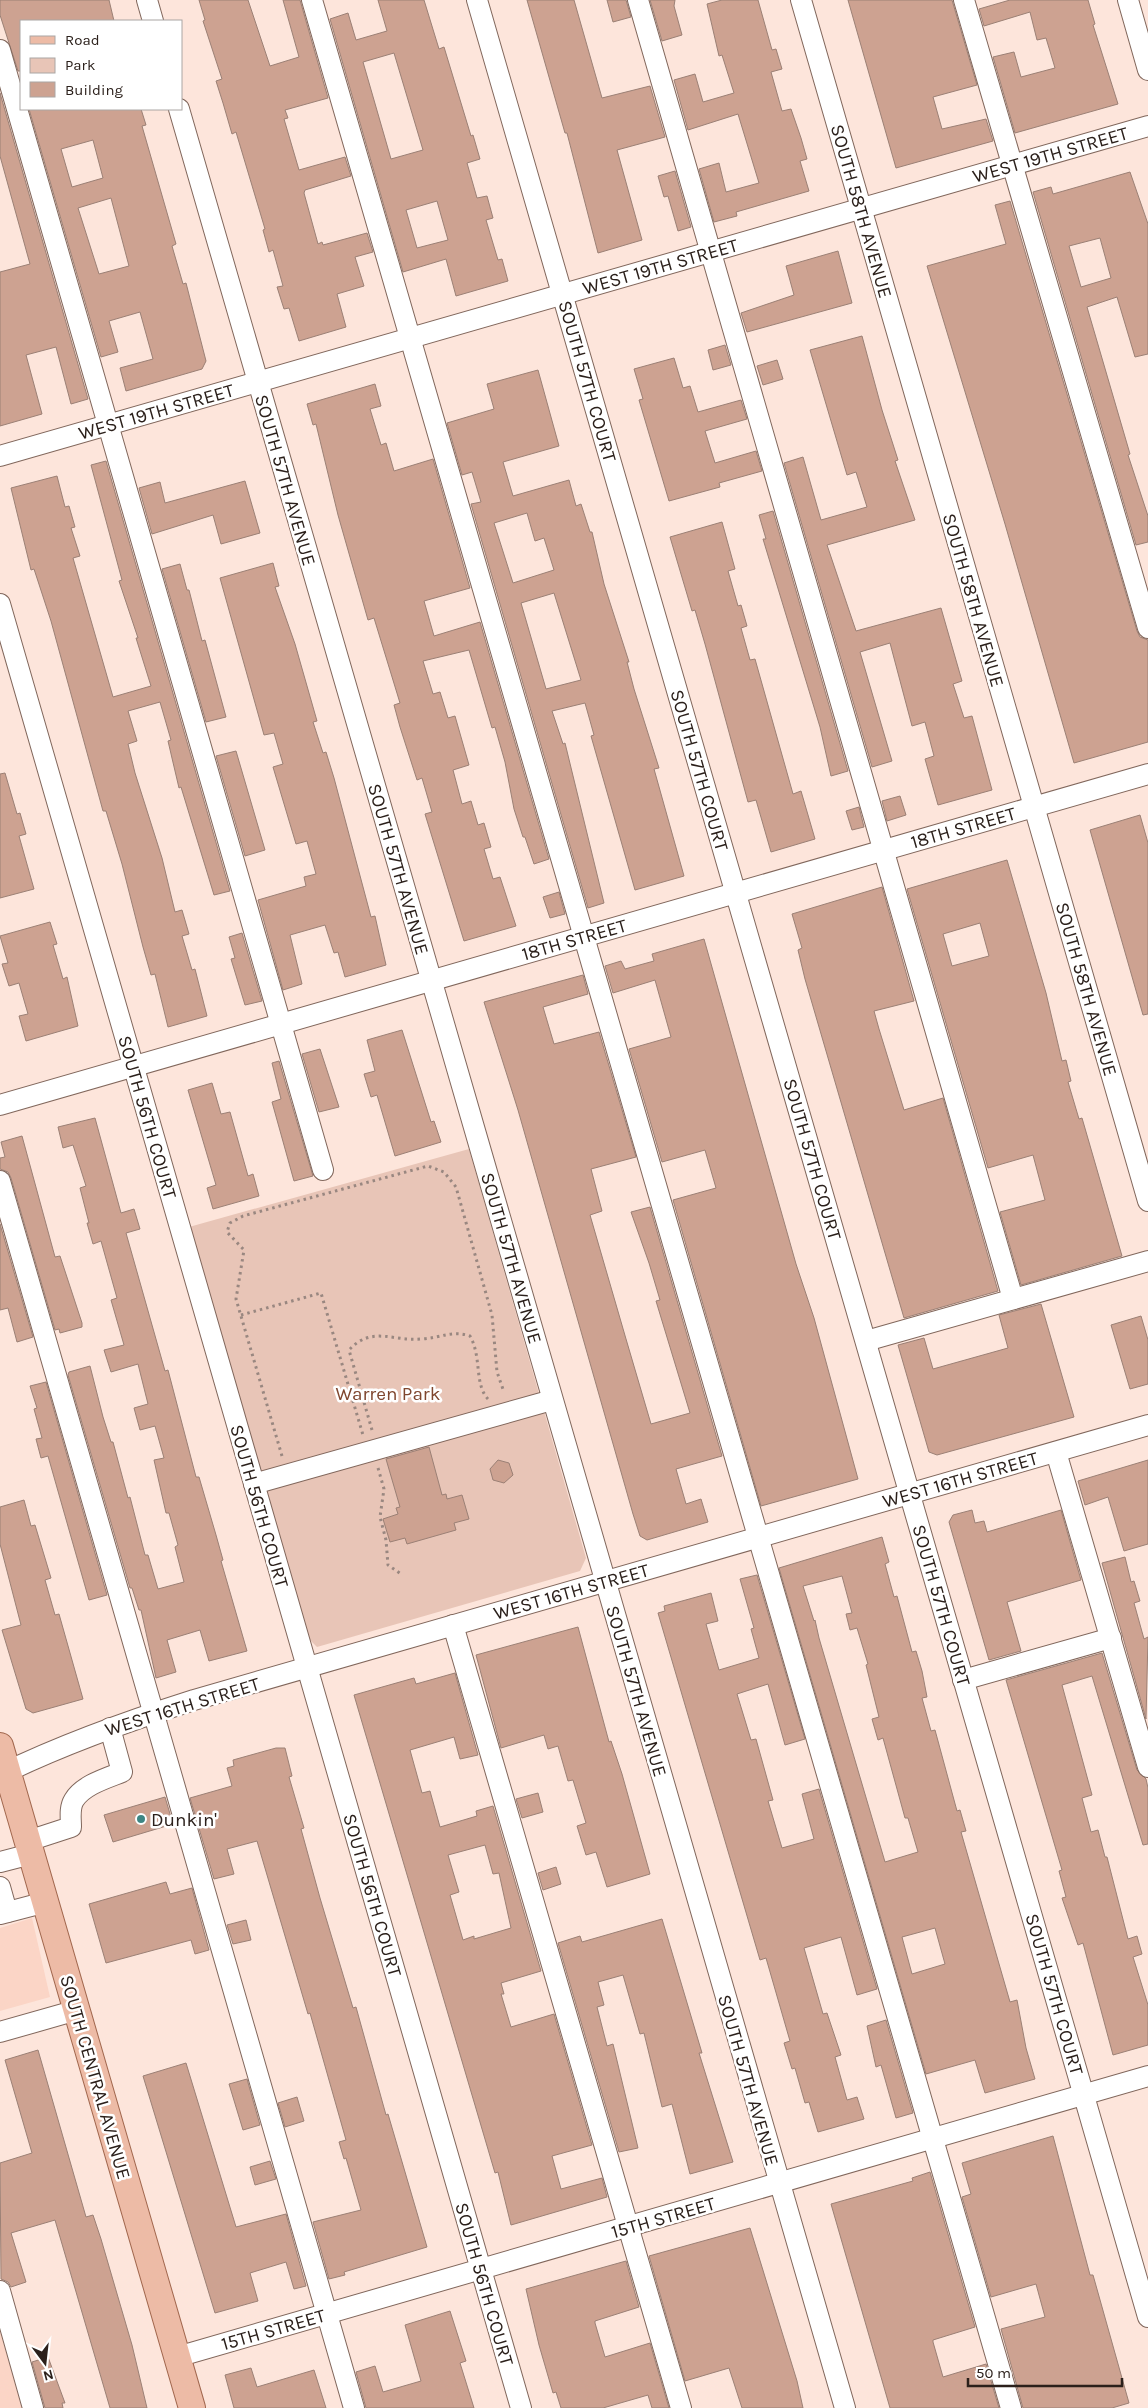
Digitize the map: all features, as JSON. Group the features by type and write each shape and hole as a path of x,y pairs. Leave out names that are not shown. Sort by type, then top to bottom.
{"main road":[{"name":"SOUTH CENTRAL AVENUE","path":"0,1746 4,1773 30,1847 192,2408"}],"street":[{"path":"147,0 153,20"},
{"path":"312,0 1011,2408"},
{"name":"SOUTH 57TH COURT","path":"477,0 1148,2318"},
{"path":"638,0 1013,1299"},
{"name":"SOUTH 58TH AVENUE","path":"801,0 1148,1201"},
{"path":"964,0 1148,628"},
{"path":"1128,0 1148,70"},
{"path":"0,50 110,424 323,1170"},
{"name":"SOUTH 57TH AVENUE","path":"179,110 845,2408"},
{"name":"WEST 19TH STREET","path":"0,456 1148,126"},
{"name":"SOUTH 56TH COURT","path":"0,604 521,2408"},
{"name":"18TH STREET","path":"0,1105 1148,774"},
{"path":"0,1182 354,2408"},
{"path":"866,1341 1148,1261"},
{"path":"254,1484 368,1443 552,1400"},
{"name":"WEST 16TH STREET","path":"4,1773 48,1752 153,1713 1148,1425"},
{"path":"1056,1452 1148,1767"},
{"path":"453,1626 681,2408"},
{"path":"963,1680 1111,1638"},
{"path":"0,1862 70,1827 70,1812 74,1800 94,1784 122,1772 110,1728"},
{"path":"0,1889 4,1913 46,1902"},
{"path":"0,2032 77,2010"},
{"name":"15TH STREET","path":"177,2357 1148,2076"},
{"path":"0,2291 33,2408"}],"path":[{"path":"284,1462 236,1299 244,1250 226,1232 230,1223 243,1216 428,1166 444,1172 456,1187 492,1315 497,1372 505,1391 501,1395"},
{"path":"241,1315 322,1293 368,1443 384,1488 380,1517 386,1540 388,1565 401,1574"},
{"path":"368,1443 371,1443 374,1435 349,1350 358,1339 376,1335 421,1340 459,1332 470,1336 477,1348 481,1389 487,1399 496,1399"}],"shaded area":[{"path":"32,1918 50,1997 0,2011 0,1928"},
{"path":"0,2331 22,2408 0,2408"}],"green space":[{"name":"Warren Park","path":"469,1149 586,1558 580,1571 317,1647 307,1637 189,1227"}],"building":[{"path":"0,0 109,0 114,20 20,20 20,71 18,71 0,15"},
{"path":"199,0 248,0 270,66 299,57 283,0 300,0 328,98 285,110 288,118 284,119 299,170 345,157 351,176 305,190 304,193 318,244 322,242 323,245 367,233 373,252 355,257 364,286 337,294 346,327 299,341 289,308 284,309 277,287 283,286 273,250 269,252 263,230 265,229 236,132 232,134 216,81 222,79 203,21 205,20"},
{"path":"378,0 424,0 439,49 444,47 471,136 473,135 480,159 467,163 477,198 487,196 493,218 486,220 498,260 502,259 508,281 456,296 446,259 403,272 330,19 348,13 356,40 387,31","holes":["394,53 423,150 391,159 363,62","437,201 448,240 417,248 406,210"]},
{"path":"527,0 574,0 602,98 650,86 665,137 617,150 642,240 598,253 567,133 565,133"},
{"path":"607,0 626,0 631,17 613,22"},
{"path":"650,0 675,0 674,6 682,35 662,41"},
{"path":"722,0 758,0 772,50 776,49 782,69 771,72 782,111 791,109 807,159 800,161 809,191 736,212 737,216 714,222 699,169 719,163 726,192 759,183 738,114 688,130 674,80 695,74 703,102 734,93 722,55 719,56 707,4"},
{"path":"848,0 952,0 977,85 933,97 942,129 986,119 993,141 896,168"},
{"path":"1010,0 1088,0 1095,24 1093,25 1118,104 1015,133 993,57 1014,52 1021,77 1055,68 1046,38 1037,40 1030,12 984,26 979,9"},
{"path":"0,93 88,399 71,404 56,347 26,355 42,414 0,426 0,272 30,264 0,156"},
{"path":"29,110 141,110 146,125 142,126 176,244 172,246 183,284 186,283 206,361 202,369 126,391 120,368 153,359 140,312 109,321 118,352 101,357","holes":["93,140 103,178 72,187 61,149","111,198 129,266 99,274 78,208"]},
{"path":"675,171 691,227 678,231 668,196 664,197 658,176"},
{"path":"1130,172 1148,224 1148,354 1135,357 1117,297 1087,307 1130,454 1128,455 1148,516 1148,542 1136,545 1033,192 1051,187 1053,194","holes":["1100,238 1111,278 1081,287 1069,246"]},
{"path":"1010,201 1137,631 1140,637 1148,640 1148,742 1074,763 1005,524 927,266 1006,244 995,205"},
{"path":"838,251 852,303 747,332 741,313 794,295 786,266"},
{"path":"862,336 898,460 895,461 915,520 827,545 856,631 941,608 962,681 953,684 964,718 972,716 992,790 938,805 925,759 934,756 925,722 912,726 890,643 860,652 892,761 872,767 784,463 803,457 821,520 867,507 856,472 847,475 810,350"},
{"path":"725,345 731,365 713,370 708,350"},
{"path":"674,358 683,388 690,386 698,412 741,400 747,419 705,431 715,463 756,451 762,471 719,483 720,487 669,501 639,400 643,399 634,369"},
{"path":"777,360 783,379 763,385 757,366"},
{"path":"538,370 559,446 503,462 513,496 569,480 576,506 581,504 590,532 592,532 604,584 629,662 627,662 634,689 659,768 654,769 684,876 635,890 591,736 594,735 585,703 552,711 563,744 565,743 604,903 588,908 471,504 481,502 472,472 462,475 447,423 494,409 487,384","holes":["527,513 535,541 544,538 554,570 513,583 494,523","554,593 581,680 546,689 521,603"]},
{"path":"375,384 381,406 370,409 381,445 386,443 394,471 433,459 470,588 424,601 434,636 480,622 549,859 534,864 525,837 523,837 514,809 505,762 495,727 492,728 469,650 423,661 433,694 440,692 448,718 455,716 469,765 453,770 462,804 471,801 478,825 484,823 491,847 484,849 493,879 500,877 516,926 464,941 425,814 432,812 422,778 417,780 400,727 394,705 400,703 374,618 368,620 338,515 316,424 313,425 307,404"},
{"path":"106,461 230,891 214,895 181,787 179,788 168,741 171,740 160,702 128,711 137,741 128,744 135,773 162,858 175,912 182,910 189,934 182,936 192,970 195,969 207,1016 168,1027 155,974 151,975 143,947 122,864 106,811 103,811 51,621 34,569 31,570 11,488 57,476 65,507 69,506 75,527 71,528 80,556 73,558 113,697 151,686 136,638 138,638 119,581 122,580 91,465"},
{"path":"245,481 260,533 221,544 213,515 152,534 139,488 160,482 165,503"},
{"path":"773,511 848,771 831,776 820,727 763,539 766,539 759,515"},
{"path":"722,522 735,569 728,571 738,606 741,605 747,626 741,628 750,660 755,659 793,794 801,791 815,839 771,852 756,800 748,802 695,610 692,611 670,537"},
{"path":"273,563 279,586 275,587 295,644 317,721 313,722 323,753 326,752 334,778 371,917 375,916 386,965 345,977 338,952 334,953 325,925 290,935 302,984 283,990 258,900 306,886 304,877 316,874 307,841 296,844 273,767 283,764 274,733 264,735 220,578"},
{"path":"180,564 187,590 189,590 202,641 205,640 226,717 206,722 162,569"},
{"path":"236,751 265,850 245,856 216,756"},
{"path":"5,773 17,814 20,813 26,834 19,836 34,889 0,898 0,774"},
{"path":"900,796 906,815 887,821 882,801"},
{"path":"859,807 864,827 852,830 846,811"},
{"path":"1140,815 1148,843 1148,1014 1143,1015 1090,830"},
{"path":"1007,860 1046,993 1062,1061 1066,1060 1071,1081 1068,1082 1079,1119 1082,1118 1122,1256 1021,1285 1000,1212 1045,1200 1033,1155 988,1168 907,889","holes":["980,923 989,956 952,966 943,934"]},
{"path":"882,887 914,1001 874,1011 879,1029 904,1110 943,1098 998,1291 904,1318 805,979 798,950 802,948 792,914"},
{"path":"559,892 565,914 550,918 543,897"},
{"path":"50,922 57,944 53,945 63,979 67,977 78,1026 26,1041 19,1016 28,1014 19,983 9,986 2,964 8,963 0,936"},
{"path":"242,933 262,1001 245,1005 231,959 235,958 229,937"},
{"path":"704,939 796,1264 814,1318 858,1479 761,1506 673,1200 716,1188 705,1150 662,1162 629,1049 671,1037 655,980 613,993 605,966 621,961 625,969 654,961 652,954"},
{"path":"583,975 588,994 543,1007 554,1044 599,1032 636,1157 591,1169 602,1211 590,1215 651,1424 690,1413 656,1301 660,1300 631,1212 650,1207 722,1456 676,1469 686,1504 701,1499 708,1522 647,1540 640,1536 633,1514 518,1110 484,1002"},
{"path":"402,1030 431,1122 434,1121 441,1142 395,1156 377,1095 371,1097 364,1074 375,1071 367,1040"},
{"path":"320,1049 339,1107 319,1112 302,1054"},
{"path":"279,1061 313,1176 294,1181 272,1102 281,1099 272,1063"},
{"path":"212,1083 221,1114 230,1112 248,1176 253,1174 259,1196 213,1209 207,1188 216,1185 188,1090"},
{"path":"95,1118 121,1213 134,1209 140,1229 126,1233 165,1371 168,1370 196,1477 199,1477 216,1535 223,1560 221,1561 247,1651 209,1661 200,1630 167,1640 176,1672 156,1678 141,1610 139,1610 132,1588 130,1588 68,1375 69,1372 90,1366 103,1417 111,1442 113,1442 128,1498 130,1497 145,1555 148,1555 158,1589 184,1582 175,1547 178,1545 169,1513 166,1513 154,1460 164,1458 155,1426 140,1430 134,1408 148,1404 138,1364 111,1372 104,1350 124,1345 111,1300 117,1298 101,1241 93,1244 80,1188 86,1186 73,1145 63,1148 58,1127"},
{"path":"22,1136 55,1257 60,1256 82,1323 82,1327 60,1333 59,1329 55,1330 11,1178 8,1172 0,1169 0,1158 5,1157 1,1142"},
{"path":"0,1224 33,1337 17,1342 8,1308 0,1310"},
{"path":"1041,1304 1074,1417 937,1455 929,1452 898,1345 924,1338 933,1369 1008,1348 999,1315"},
{"path":"1141,1316 1148,1340 1148,1384 1130,1389 1111,1325"},
{"path":"46,1382 107,1595 89,1600 48,1456 41,1458 36,1439 42,1438 34,1409 37,1408 30,1386"},
{"path":"429,1447 442,1495 446,1494 447,1499 462,1495 469,1519 454,1523 456,1530 407,1544 405,1538 390,1542 383,1519 398,1514 396,1508 400,1507 386,1459"},
{"path":"498,1460 509,1463 513,1475 504,1483 493,1480 490,1469"},
{"path":"1148,1460 1148,1544 1124,1551 1108,1497 1085,1505 1078,1481"},
{"path":"24,1500 31,1526 35,1525 51,1578 45,1580 55,1615 59,1614 83,1699 33,1713 26,1709 2,1630 21,1625 0,1544 0,1507"},
{"path":"972,1510 975,1523 984,1521 987,1532 1061,1510 1081,1580 1007,1602 1021,1651 989,1660 949,1522 953,1515"},
{"path":"882,1537 889,1562 885,1564 894,1597 897,1596 912,1652 916,1651 922,1671 927,1697 922,1698 931,1731 935,1730 957,1811 960,1810 966,1831 961,1832 1010,2002 1017,2000 1026,2048 1035,2079 985,2093 975,2060 926,2074 779,1568","holes":["842,1576 852,1613 846,1614 850,1630 857,1628 868,1664 866,1665 879,1717 872,1719 878,1740 883,1738 905,1818 908,1818 918,1852 885,1862 815,1620 803,1586","935,1928 945,1964 912,1974 902,1937"]},
{"path":"1125,1557 1131,1582 1134,1581 1140,1601 1134,1603 1144,1639 1148,1637 1146,1719 1102,1563"},
{"path":"757,1575 805,1739 785,1745 768,1684 737,1694 751,1740 756,1739 773,1800 768,1801 782,1848 814,1839 802,1794 819,1789 877,1989 857,1995 841,1937 804,1948 823,2014 827,2013 841,2055 835,2057 847,2100 857,2097 864,2119 818,2132 809,2102 805,2103 795,2068 792,2069 784,2043 790,2041 766,1958 760,1960 658,1613 665,1611 664,1606 711,1593 718,1621 706,1624 719,1670 759,1658 751,1629 754,1628 740,1579"},
{"path":"578,1627 609,1742 611,1741 622,1774 650,1874 607,1887 596,1852 586,1855 577,1826 586,1823 573,1780 568,1781 558,1746 548,1749 544,1735 501,1748 476,1655"},
{"path":"1102,1653 1137,1770 1146,1779 1148,1788 1148,1844 1143,1845 1092,1676 1062,1685 1092,1795 1082,1798 1091,1832 1098,1830 1105,1857 1107,1857 1128,1939 1137,1936 1142,1954 1133,1957 1148,2005 1148,2045 1113,2055 1083,1943 1078,1945 1062,1898 1066,1897 1059,1871 1062,1870 1006,1680"},
{"path":"455,1673 478,1755 460,1759 454,1737 410,1750 422,1793 430,1791 440,1827 477,1816 476,1811 493,1806 541,1971 501,1983 504,1994 501,1994 511,2027 554,2014 592,2145 552,2156 561,2189 602,2178 607,2197 511,2225 498,2172 495,2173 354,1695 414,1678 416,1684","holes":["485,1845 493,1874 499,1873 511,1928 474,1939 474,1936 463,1940 450,1895 459,1892 448,1855"]},
{"path":"276,1748 285,1748 292,1776 289,1777 304,1828 301,1829 320,1898 353,2008 356,2007 386,2115 388,2114 427,2247 344,2272 345,2275 329,2279 313,2222 361,2210 346,2158 344,2159 339,2142 346,2140 310,2013 308,2014 257,1841 227,1849 234,1874 214,1879 190,1798 232,1786 227,1768 234,1766 233,1760"},
{"path":"538,1793 543,1812 522,1818 516,1799"},
{"name":"Dunkin'","path":"165,1797 173,1824 113,1842 104,1815"},
{"path":"556,1867 561,1884 543,1890 538,1873"},
{"path":"166,1882 170,1894 192,1888 209,1950 195,1954 191,1940 106,1963 89,1904"},
{"path":"662,1919 702,2053 699,2053 733,2162 690,2174 672,2104 662,2107 644,2033 640,2034 623,1975 598,1982 604,2005 597,2007 607,2046 613,2044 638,2148 619,2152 558,1943 580,1936 582,1942"},
{"path":"246,1920 251,1940 233,1944 227,1925"},
{"path":"886,2020 913,2113 896,2118 881,2065 876,2067 867,2026"},
{"path":"38,2050 86,2217 93,2215 101,2239 132,2345 147,2408 110,2408 55,2220 11,2233 26,2282 11,2287 8,2282 1,2279 0,2163 32,2153 5,2060"},
{"path":"186,2063 236,2227 286,2214 306,2286 294,2289 286,2262 250,2273 258,2301 215,2313 143,2076"},
{"path":"247,2079 260,2125 243,2130 229,2084"},
{"path":"297,2097 304,2121 285,2127 278,2103"},
{"path":"1053,2136 1090,2275 1093,2275 1129,2403 1112,2408 1023,2408 1001,2329 1045,2317 1036,2284 991,2297 962,2197 971,2194 962,2163"},
{"path":"270,2161 276,2179 255,2185 250,2167"},
{"path":"930,2172 975,2327 933,2340 943,2377 986,2364 999,2408 890,2408 831,2204 913,2181 912,2178"},
{"path":"750,2228 797,2381 803,2408 742,2408 729,2368 685,2381 649,2256"},
{"path":"626,2261 639,2307 595,2321 595,2323 605,2357 650,2343 669,2408 652,2408 648,2395 603,2408 561,2408 556,2392 553,2393 526,2289"},
{"path":"450,2311 466,2361 460,2363 474,2408 366,2408 356,2372 375,2366 383,2392 421,2381 405,2325"},
{"path":"48,2357 65,2403 62,2403 63,2408 45,2408 32,2362"},
{"path":"251,2368 257,2387 314,2370 326,2408 234,2408 225,2375"}],"place":[{"name":"Dunkin'","path":"141,1819"}]}
